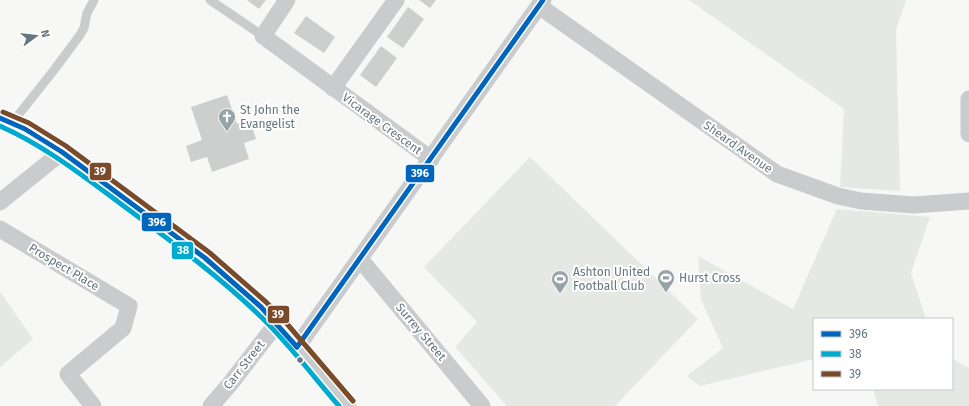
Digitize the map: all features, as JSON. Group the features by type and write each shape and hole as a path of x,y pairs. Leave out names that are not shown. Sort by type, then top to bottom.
{"street":[{"path":"263,36 287,0"},
{"name":"Vicarage Crescent","path":"333,88 396,0"},
{"path":"297,347 541,3"},
{"name":"Sheard Avenue","path":"541,3 777,174 838,196 861,201 914,206 969,201"},
{"name":"Vicarage Crescent","path":"263,36 430,159"},
{"path":"969,99 969,134"},
{"path":"6,121 25,129 62,152 205,258 277,323 348,406"},
{"path":"0,202 62,152"},
{"name":"Prospect Place","path":"0,229 129,306 123,328 68,374 93,406"},
{"name":"Surrey Street","path":"360,259 482,406"},
{"name":"Carr Street","path":"211,406 277,323"}],"lane":[{"path":"6,121 54,70 80,36 84,28 87,13 94,0"},
{"path":"210,0 263,36"}],"shaded area":[{"path":"689,0 906,0 896,30 900,191 840,187 844,109"},
{"name":"Ashton United Football Club","path":"530,157 698,319 615,406 507,406 455,347 477,322 424,267"},
{"path":"837,209 930,217 911,273 926,318 813,318 813,359 700,386 687,376 723,348 701,300 698,256 793,309"},
{"path":"0,292 33,339 0,367"},
{"path":"953,360 969,368 969,406 878,406 873,390 953,390"}],"building":[{"path":"247,0 266,0 259,9"},
{"path":"419,0 436,0 430,8"},
{"path":"408,7 424,19 403,48 387,37"},
{"path":"306,16 335,37 324,53 294,33"},
{"path":"381,46 397,58 376,87 360,75"},
{"name":"St John the Evangelist","path":"227,95 237,124 250,120 256,139 244,143 249,159 212,172 207,157 191,162 186,146 202,140 191,107"}],"transit line":[{"name":"396","path":"297,347 543,0"},
{"name":"39","path":"3,112 29,123 66,146 210,253 282,318 353,401"},
{"name":"396","path":"0,118 25,129 62,152 205,258 261,307 297,347"},
{"name":"38","path":"0,126 31,142 75,170 171,241 223,283 279,335 339,406"}],"place":[{"name":"St John the Evangelist","path":"227,132"},
{"name":"Hurst Cross","path":"666,293"},
{"name":"Ashton United Football Club","path":"560,294"}]}
